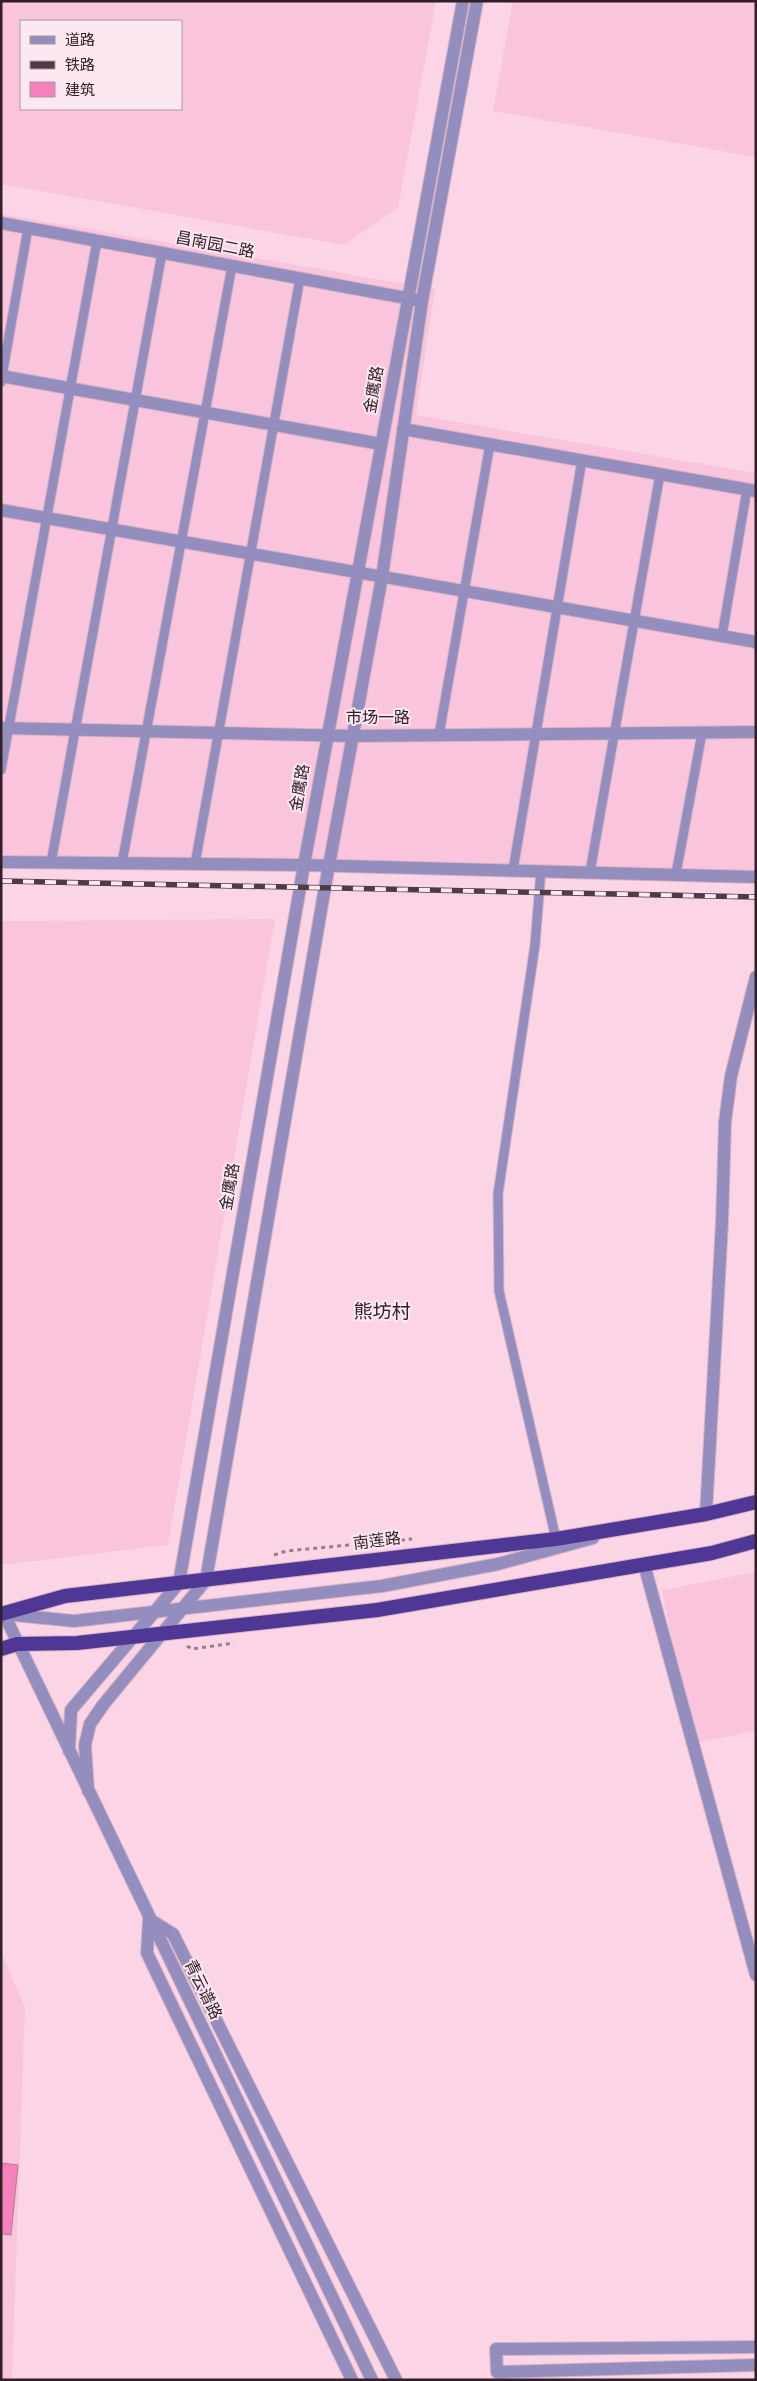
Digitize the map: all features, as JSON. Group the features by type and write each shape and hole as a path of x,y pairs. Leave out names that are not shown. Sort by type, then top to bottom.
{"highway":[{"name":"南莲路","path":"2,1614 65,1596 556,1539 706,1514 756,1502"},
{"path":"1,1649 17,1644 77,1643 377,1610 712,1553 756,1541"}],"street":[{"name":"金鹰路","path":"179,1583 304,865 463,1"},
{"name":"金鹰路","path":"206,1580 328,867 382,577 422,301 477,1"},
{"name":"昌南园二路","path":"1,223 422,301"},
{"path":"2,378 70,388 381,444"},
{"path":"403,429 751,490"},
{"path":"1,510 756,642"},
{"name":"市场一路","path":"5,728 353,736 756,732"},
{"path":"1,862 304,865 756,877"},
{"path":"706,1514 722,1222 725,1122 731,1076 756,977"},
{"path":"2,1614 74,1622 382,1586 498,1564 643,1525"},
{"path":"644,1564 756,1976"},
{"path":"88,1791 85,1745 90,1724 103,1705 206,1580"},
{"path":"69,1751 71,1710 179,1583"},
{"name":"青云谱路","path":"2,1614 372,2380"},
{"path":"1,1640 17,1644"},
{"path":"352,2380 147,1953 150,1919 173,1934 396,2380"},
{"path":"756,2347 496,2349 497,2372 756,2365"}],"lane":[{"path":"2,378 28,228"},
{"path":"1,770 5,728 47,518 97,241"},
{"path":"51,862 162,253"},
{"path":"122,863 232,266"},
{"path":"195,864 300,278"},
{"path":"438,735 490,444"},
{"path":"514,870 582,460"},
{"path":"590,872 660,474"},
{"path":"722,636 751,490"},
{"path":"676,874 702,733"},
{"path":"541,870 536,945 498,1194 499,1291 556,1539"}],"path":[{"path":"269,1557 286,1551 415,1538"}],"shaded area":[{"path":"1,1 436,1 398,208 344,245 1,184"},
{"path":"513,1 756,1 756,157 493,111"},
{"path":"1,214 435,289 416,415 756,473 756,875 1,868"},
{"path":"275,919 168,1545 1,1565 1,921"},
{"path":"756,1572 756,1731 691,1744 662,1590"},
{"path":"1,1952 25,2007 12,2380 1,2380"}],"building":[{"path":"1,2163 18,2165 11,2235 1,2234"}],"railway":[{"path":"1,881 756,897"}],"district":[{"name":"熊坊村","path":"382,1313"}]}
